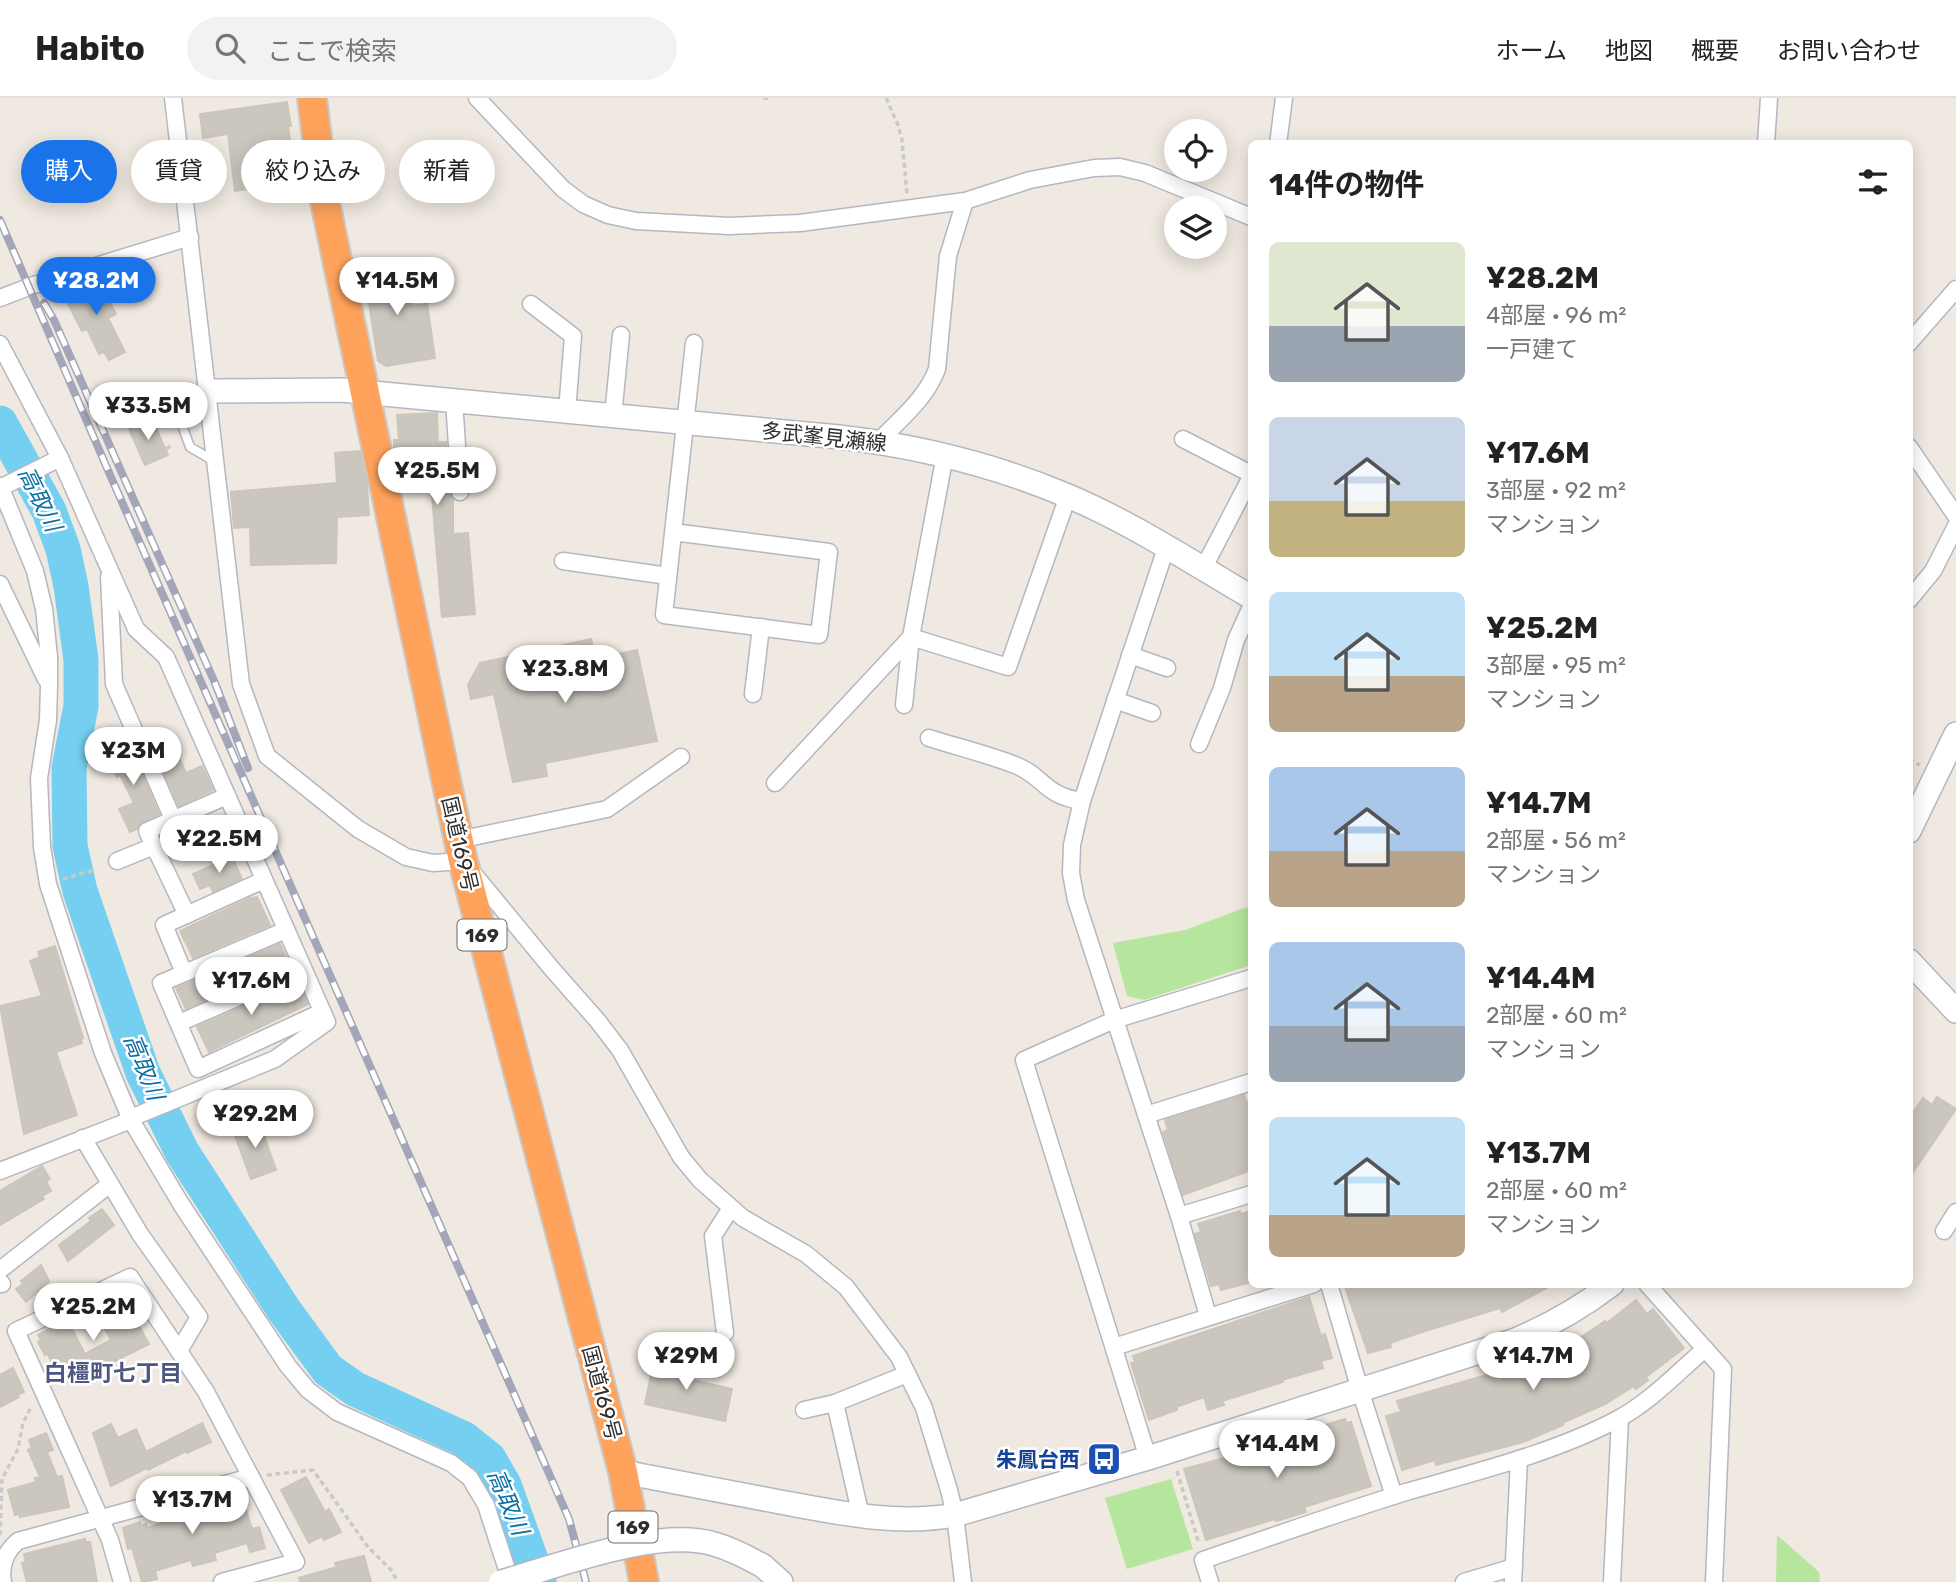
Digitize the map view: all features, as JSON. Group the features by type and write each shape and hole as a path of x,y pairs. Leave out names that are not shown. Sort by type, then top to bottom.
{"highway":[{"name":"国道169号","path":"312,98 325,202 357,367 365,392 460,851 623,1472 643,1582"}],"street":[{"path":"173,98 242,684 267,756 358,829 406,857 433,863 460,851 607,809 681,757"},
{"path":"477,98 563,189 583,204 608,215 636,221 729,226 800,223 965,201 1030,180 1094,168 1120,167 1145,173 1248,216"},
{"path":"1279,140 1284,98"},
{"path":"1766,140 1769,98"},
{"path":"877,442 916,404 934,378 948,256 965,201"},
{"path":"0,299 34,285 190,237"},
{"path":"1913,338 1956,289"},
{"path":"531,304 573,336 567,411"},
{"path":"613,416 621,335"},
{"path":"0,344 136,629 166,657 327,1022 275,1059 0,1171"},
{"path":"673,532 829,552 819,635 664,615 673,532 686,422 694,344"},
{"name":"多武峯見瀬線","path":"208,396 341,390 877,442 945,456 1020,478 1068,496 1111,516 1248,595"},
{"path":"454,400 460,492"},
{"path":"1183,439 1248,474"},
{"path":"1913,453 1956,516"},
{"path":"904,705 911,637 945,456"},
{"path":"57,459 2,486 35,571 44,609 49,657 48,720 39,778 42,847 48,884 103,1053 181,1204 288,1366 308,1390 337,1412 451,1463 470,1478 486,1505 511,1582"},
{"path":"1203,569 1248,482"},
{"path":"911,637 1008,667 1068,496"},
{"path":"1913,595 1933,571 1956,526"},
{"path":"1166,548 1082,801 1072,845 1071,873 1076,900 1179,1216 1208,1316"},
{"path":"563,561 668,576"},
{"path":"109,568 114,684 173,819"},
{"path":"0,584 49,685"},
{"path":"1199,744 1248,614"},
{"path":"753,694 761,627"},
{"path":"775,783 911,637"},
{"path":"1130,655 1167,668"},
{"path":"1115,700 1153,713"},
{"path":"1913,823 1956,734"},
{"path":"929,738 1016,765 1030,772 1046,788 1062,798 1082,801"},
{"path":"187,915 147,831 227,796"},
{"path":"117,862 154,846"},
{"path":"460,851 552,969 620,1050 681,1157 699,1180 743,1218 806,1254 846,1287 899,1357 924,1408 955,1515 963,1582"},
{"path":"184,973 164,925 264,880"},
{"path":"286,930 161,983 198,1069 322,1012"},
{"path":"1913,965 1956,1011"},
{"path":"179,1023 303,969"},
{"path":"1149,1458 1024,1060 1114,1020 1248,979"},
{"path":"1146,1115 1248,1083"},
{"path":"83,1138 140,1234 199,1317 179,1350"},
{"path":"1,1279 110,1184"},
{"path":"1179,1216 1248,1195"},
{"path":"725,1332 713,1236 732,1208"},
{"path":"1944,1231 1956,1212"},
{"path":"122,1582 110,1540 16,1331 130,1277 206,1392 296,1562 222,1582"},
{"path":"1114,1347 1301,1288"},
{"path":"1330,1288 1394,1496"},
{"path":"623,1472 861,1516 902,1520 955,1515 1149,1458 1513,1341 1580,1308 1607,1288"},
{"path":"1651,1288 1723,1369 1714,1582"},
{"path":"1210,1582 1203,1560 1394,1496 1519,1459 1620,1418 1705,1349"},
{"path":"804,1410 835,1403 907,1374"},
{"path":"835,1403 861,1516"},
{"path":"1612,1582 1620,1418"},
{"path":"1464,1582 1513,1574 1519,1459"},
{"path":"3,1582 0,1573 3,1560 18,1541 251,1477"},
{"path":"501,1582 655,1540 684,1539 712,1543 740,1553 763,1566 781,1582"}],"lane":[{"path":"208,396 182,425 190,447 214,461"}],"path":[{"path":"886,98 902,140 908,209"},
{"path":"170,394 181,388"},
{"path":"166,449 173,445"},
{"path":"48,884 94,870"},
{"path":"0,1535 4,1473 18,1449 26,1414 31,1406 46,1397"},
{"path":"1171,1451 1203,1560"},
{"path":"251,1477 313,1470 368,1547 393,1572 397,1582"}],"green space":[{"path":"1247,907 1248,966 1144,1000 1127,996 1113,943 1185,930"},
{"path":"1171,1479 1193,1549 1127,1569 1105,1498"},
{"path":"1777,1535 1819,1572 1820,1582 1776,1582"}],"building":[{"path":"287,102 291,126 288,126 290,140 241,140 241,190 235,191 228,134 203,138 200,114"},
{"path":"407,265 413,306 427,304 435,358 386,366 378,361 368,296 362,297 357,272"},
{"path":"98,279 116,314 108,318 125,352 109,360 104,352 99,354 87,329 82,331 64,296"},
{"path":"437,413 438,442 446,442 450,493 453,500 453,534 468,533 475,614 442,617 431,483 401,485 394,452 394,440 399,440 397,415"},
{"path":"152,419 168,455 145,465 129,429"},
{"path":"360,451 367,484 369,515 337,517 336,563 251,565 250,527 234,528 231,492 337,483 335,453"},
{"path":"591,639 596,659 637,650 657,741 545,763 547,776 513,782 494,694 471,699 468,685 480,663"},
{"path":"128,741 159,814 142,822 137,829 130,832 119,809 134,803 108,758 114,756 111,749"},
{"path":"176,751 186,773 202,766 213,790 179,806 158,759"},
{"path":"232,857 242,879 213,892 210,885 200,889 193,874"},
{"path":"257,897 270,925 193,958 180,931"},
{"path":"280,944 289,964 186,1009 176,988"},
{"path":"55,946 83,1038 82,1043 56,1052 77,1115 24,1134 0,1006 42,996 30,961 40,957 38,952"},
{"path":"297,983 308,1004 209,1052 197,1027"},
{"path":"1244,1095 1248,1102 1248,1171 1183,1195 1163,1132 1168,1130 1165,1120"},
{"path":"1937,1097 1956,1109 1913,1172 1913,1112 1923,1098 1932,1105"},
{"path":"259,1121 276,1170 251,1179 233,1130"},
{"path":"42,1166 50,1179 46,1181 51,1191 42,1196 44,1199 0,1225 0,1191"},
{"path":"102,1209 114,1225 68,1261 59,1245 91,1221 89,1218"},
{"path":"1240,1211 1241,1214 1248,1212 1248,1283 1221,1290 1219,1284 1211,1286 1195,1234 1201,1232 1198,1224"},
{"path":"41,1265 49,1281 26,1302 16,1289 23,1284 21,1281"},
{"path":"1345,1288 1547,1288 1502,1312 1500,1308 1419,1333 1390,1343 1391,1347 1368,1353"},
{"path":"116,1296 119,1301 123,1298 149,1344 69,1384 67,1379 62,1382 38,1342 41,1340 38,1335 65,1321 85,1354 111,1340 95,1311"},
{"path":"1309,1297 1321,1336 1325,1334 1332,1358 1321,1361 1323,1368 1222,1401 1224,1405 1208,1410 1204,1397 1149,1420 1131,1363 1135,1362 1133,1356"},
{"path":"1636,1300 1647,1314 1653,1309 1684,1348 1646,1377 1648,1380 1636,1389 1634,1386 1605,1404 1523,1442 1436,1465 1435,1460 1402,1470 1386,1416 1401,1412 1397,1401 1511,1368 1561,1350 1560,1347 1605,1321 1607,1323"},
{"path":"654,1360 695,1368 692,1380 732,1389 725,1421 645,1404"},
{"path":"13,1368 24,1392 0,1407 0,1375"},
{"path":"1345,1419 1346,1423 1351,1422 1371,1486 1304,1507 1306,1512 1206,1540 1184,1469 1324,1431 1322,1426"},
{"path":"202,1423 211,1442 111,1486 93,1433 111,1424 118,1438 136,1429 146,1452"},
{"path":"46,1433 53,1450 47,1452 57,1477 62,1476 69,1507 20,1517 20,1514 15,1515 8,1490 36,1482 35,1478 40,1477 28,1450 32,1448 29,1440"},
{"path":"306,1477 325,1512 329,1509 341,1532 324,1540 322,1536 309,1543 281,1490"},
{"path":"230,1496 231,1500 242,1497 251,1526 253,1529 259,1527 265,1548 250,1552 247,1543 214,1553 216,1560 193,1566 191,1560 155,1571 157,1579 142,1582 132,1548 128,1549 123,1528 140,1522 141,1526 146,1524 147,1528 176,1518 174,1512"},
{"path":"85,1539 90,1542 97,1582 27,1582 22,1563 26,1562 24,1554"},
{"path":"364,1556 371,1582 300,1582 299,1578 337,1567 335,1563"}],"waterway":[{"name":"高取川","path":"0,423 49,511 63,549 81,660 81,706 69,768 70,846 80,891 143,1073 182,1152 284,1310 328,1370 355,1389 464,1439 489,1459 504,1485 539,1582"}],"railway":[{"path":"0,220 569,1519 586,1582"},
{"path":"44,303 54,320 215,683 248,768"}],"place":[{"name":"朱鳳台西","path":"1104,1459"}],"district":[{"name":"白橿町七丁目","path":"113,1373"}]}
